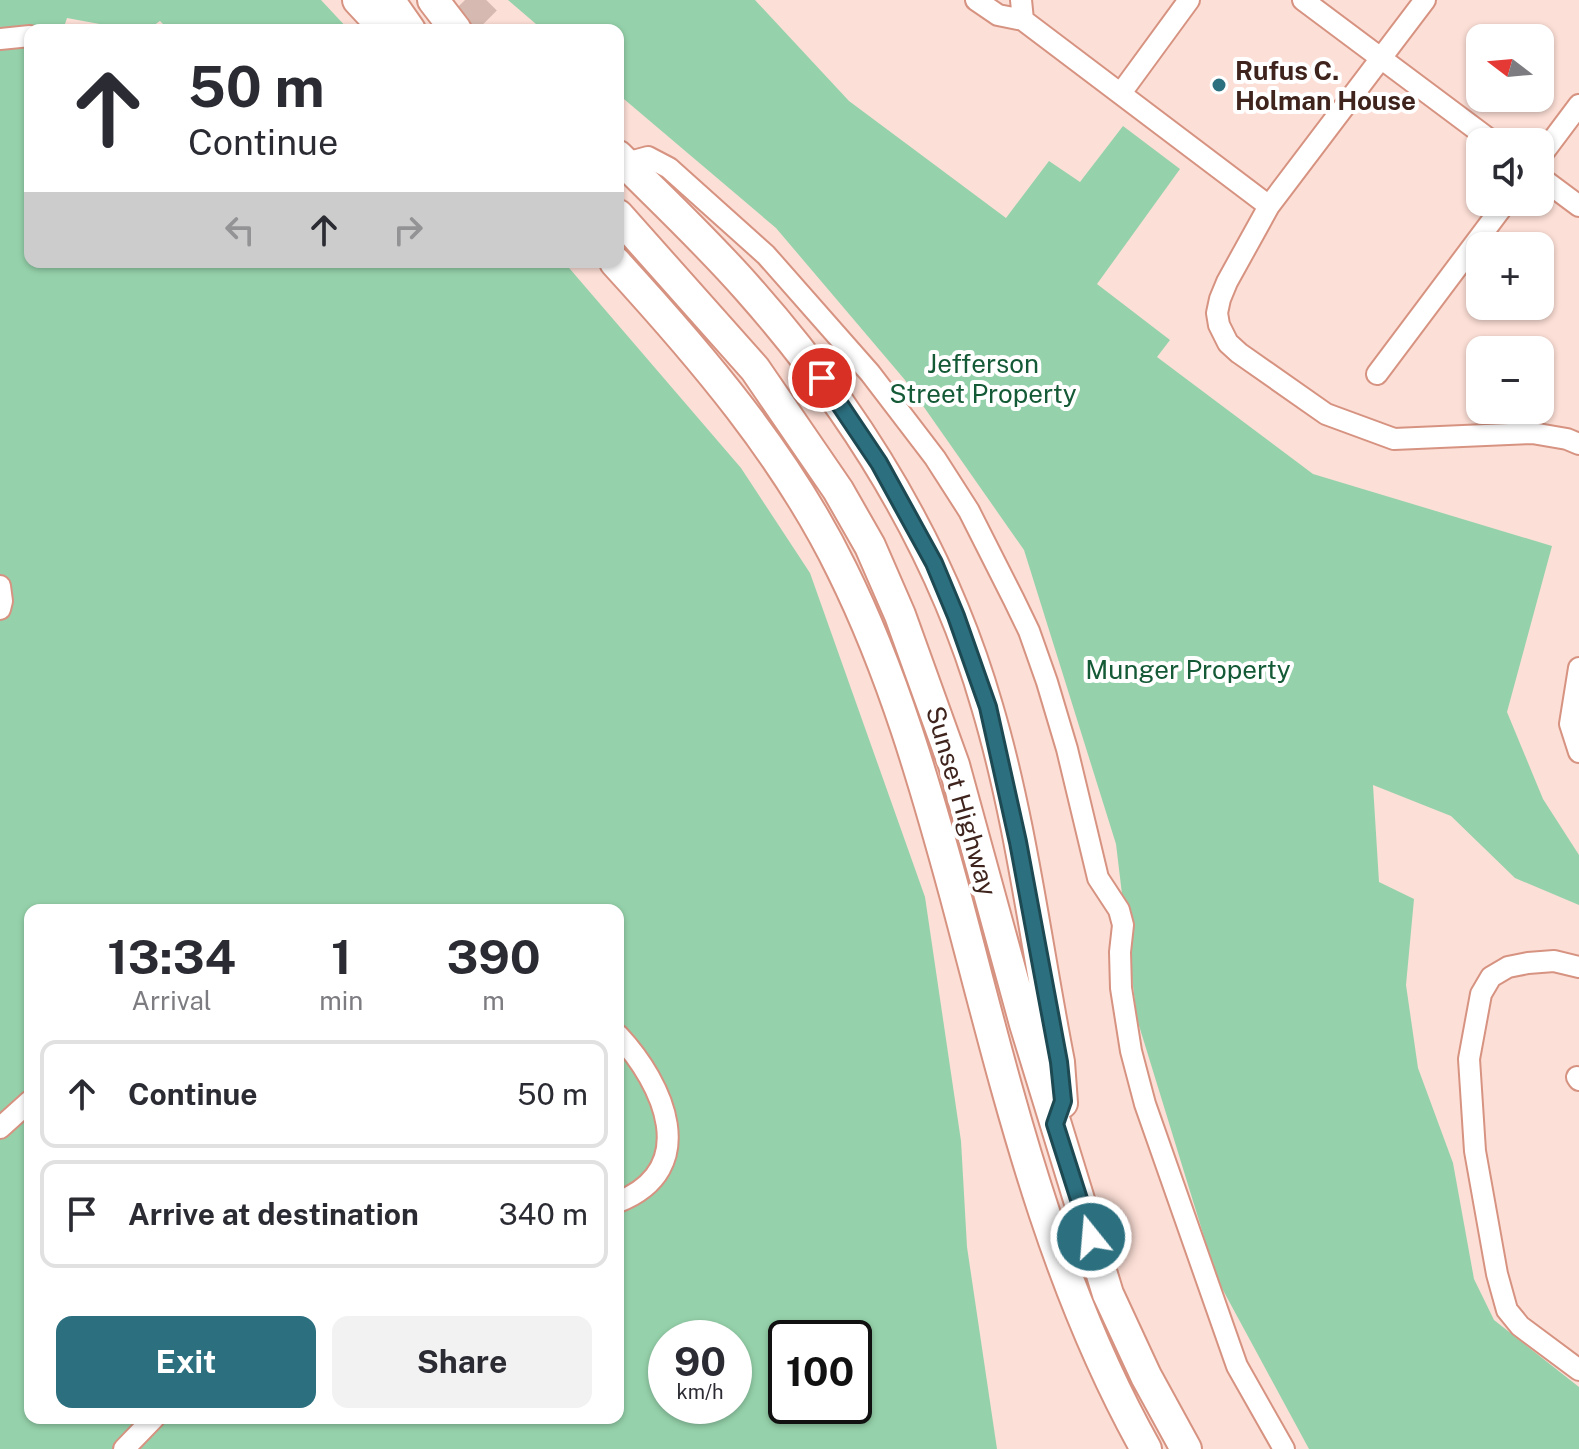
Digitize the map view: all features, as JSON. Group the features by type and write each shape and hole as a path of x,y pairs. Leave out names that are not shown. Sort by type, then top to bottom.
{"highway":[{"path":"358,0 380,24"},
{"path":"389,0 406,24"},
{"path":"433,0 451,24"},
{"path":"624,162 748,288 822,378 879,463 934,563 972,659 1000,755 1059,1062 1063,1101 1055,1124"},
{"name":"Sunset Highway","path":"624,222 755,369 838,490 870,546 923,673 954,765 1055,1124 1108,1294 1146,1376 1186,1449"},
{"name":"Sunset Highway","path":"620,268 731,396 794,486 843,571 885,669 913,751 1056,1250 1087,1332 1146,1449"}],"street":[{"path":"976,0 998,15 1022,10 1121,93 1269,206"},
{"path":"1121,93 1189,0"},
{"path":"1303,0 1474,128"},
{"path":"1425,0 1269,206 1220,299 1219,325 1228,343 1239,353 1326,414 1394,439 1532,433 1573,441 1579,421"},
{"path":"0,39 24,37"},
{"path":"1554,138 1579,105"},
{"path":"624,160 648,157 669,168 766,255 870,373 935,458 976,525 1029,631 1067,749 1098,878 1119,910 1123,925 1121,988 1131,1051 1159,1144 1200,1253 1237,1366 1284,1449"},
{"path":"1554,187 1579,206"},
{"path":"1377,374 1496,216"},
{"path":"0,586 0,609"},
{"path":"1579,668 1570,724 1579,752"},
{"path":"1579,967 1554,961 1528,963 1508,967 1491,977 1481,994 1469,1059 1475,1151 1497,1274 1507,1310 1520,1326 1579,1370"},
{"path":"624,1043 649,1076 663,1108 667,1136 664,1161 657,1177 624,1199"},
{"path":"0,1128 24,1106"},
{"path":"124,1449 148,1424"}],"green space":[{"path":"0,0 321,0 343,24 163,24 160,21 156,24 100,24 67,18 65,24 24,24 24,268 569,268 741,468 810,573 925,897 961,1141 967,1247 997,1449 0,1449"},
{"path":"508,0 755,0 849,101 1006,218 1049,161 1080,182 1123,126 1180,169 1097,284 1170,340 1157,357 1313,474 1552,546 1507,712 1543,799 1579,855 1579,905 1515,878 1451,816 1373,785 1379,882 1414,899 1406,985 1418,1068 1453,1163 1474,1279 1494,1320 1579,1387 1579,1449 1309,1449 1217,1279 1137,1019 1116,844 1024,550 905,380 776,228 624,99 624,24 536,24"}],"tunnel":[{"path":"465,0 489,24"}],"place":[{"name":"Rufus C. Holman House","path":"1219,85"}],"route":[{"path":"822,378 879,463 934,563 988,707 1018,842 1059,1062 1063,1101 1055,1124 1091,1237"}],"park label":[{"name":"Jefferson Street Property","path":"983,378"},
{"name":"Munger Property","path":"1188,669"}]}
